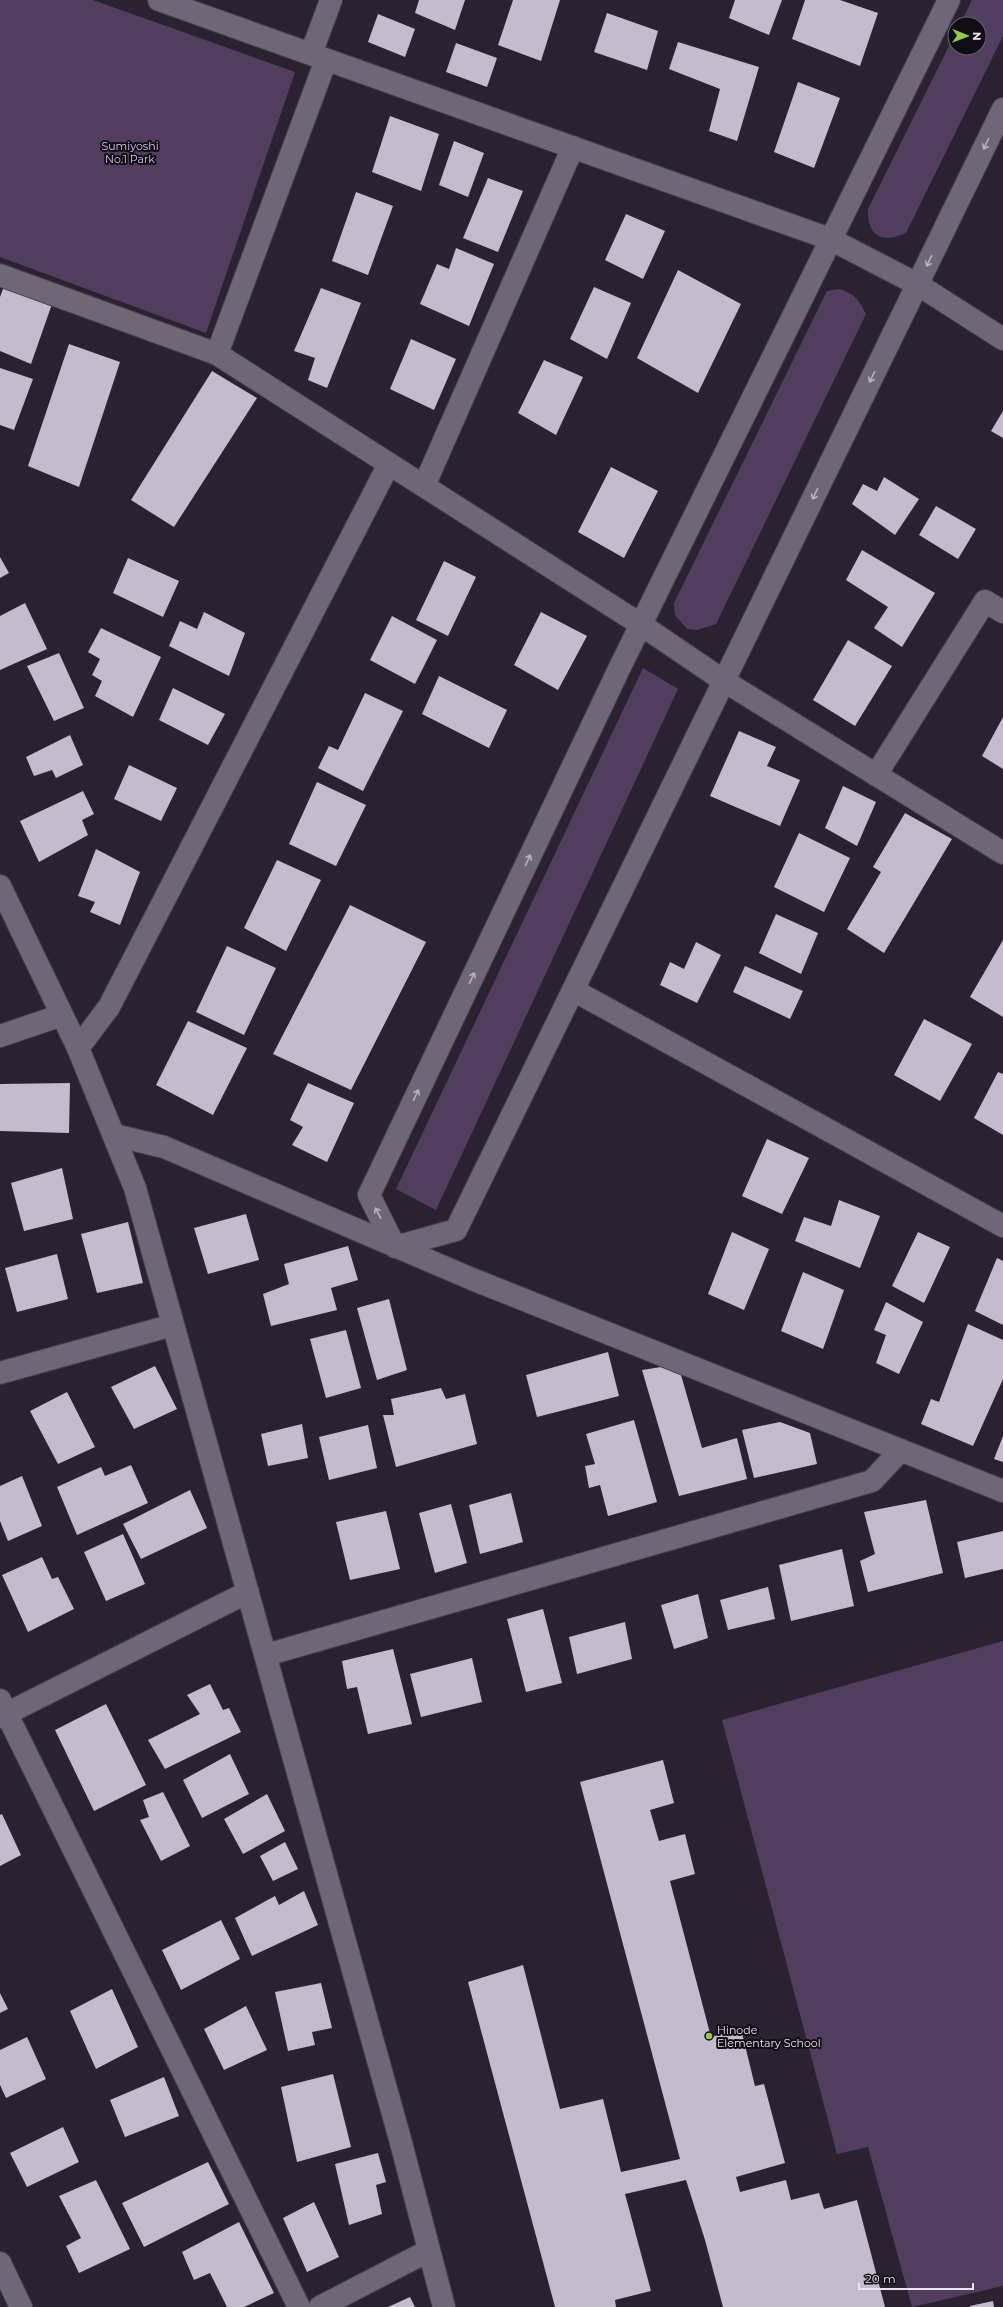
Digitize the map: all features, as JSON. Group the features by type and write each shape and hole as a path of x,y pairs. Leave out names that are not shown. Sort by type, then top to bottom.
{"street":[{"path":"159,0 830,239 917,284 1003,339"},
{"path":"217,354 319,57 331,0"},
{"path":"395,1248 369,1195 640,624 949,0"},
{"path":"395,1248 456,1230 1003,109"},
{"path":"424,486 573,147"},
{"path":"0,275 217,354 640,624 724,681 1003,853"},
{"path":"78,1048 109,1007 389,464"},
{"path":"876,775 985,601 1003,612"},
{"path":"0,886 78,1048 135,1188 400,2139 428,2251 444,2307"},
{"path":"573,990 1003,1226"},
{"path":"0,1036 62,1015"},
{"path":"114,1135 164,1147 395,1248 1003,1491"},
{"path":"0,1373 173,1325"},
{"path":"266,1655 872,1481 901,1450"},
{"path":"248,1592 2,1710 299,2307"},
{"path":"320,2307 428,2251"},
{"path":"0,2264 21,2307"}],"green space":[{"name":"Sumiyoshi No.1 Park","path":"0,0 93,0 295,72 206,333 0,257"},
{"path":"972,0 1003,0 1003,36 906,233 890,238 883,237 873,231 870,226 868,209 947,50 947,56 987,56 987,16 964,16"},
{"path":"839,289 856,298 866,314 716,624 697,630 687,629 675,615 674,603 827,291"},
{"path":"643,668 678,689 436,1210 396,1189"},
{"path":"1003,1641 1003,2286 912,2307 868,2147 837,2154 722,1720"}],"building":[{"path":"419,0 465,0 455,30 415,13"},
{"path":"513,0 560,0 541,61 498,45"},
{"path":"735,0 782,0 769,35 729,18"},
{"path":"805,0 840,0 878,13 860,66 792,39"},
{"path":"607,13 658,31 647,70 594,52"},
{"path":"378,14 415,29 405,57 368,42"},
{"path":"678,42 759,67 737,141 709,131 720,89 669,69"},
{"path":"456,43 497,58 487,87 446,72"},
{"path":"798,82 840,98 814,168 774,152"},
{"path":"390,116 439,134 421,191 372,172"},
{"path":"454,141 484,153 468,197 439,185"},
{"path":"488,178 523,191 498,252 463,238"},
{"path":"356,192 393,206 368,275 332,261"},
{"path":"626,214 665,231 643,279 605,260"},
{"path":"456,248 494,264 469,326 420,304 437,264 449,269"},
{"path":"678,270 741,304 698,393 637,358"},
{"path":"4,286 52,304 31,364 0,351 0,297"},
{"path":"594,287 631,303 607,359 570,339"},
{"path":"321,288 361,303 327,388 308,380 315,358 294,351"},
{"path":"411,339 456,359 434,410 390,389"},
{"path":"69,344 120,362 79,487 28,466"},
{"path":"544,360 583,377 556,435 518,413"},
{"path":"0,368 33,379 14,430 0,425"},
{"path":"212,371 257,398 174,527 131,500"},
{"path":"1003,411 1003,438 991,431"},
{"path":"611,467 658,491 624,558 578,532"},
{"path":"884,477 919,499 895,535 852,504 863,484 877,491"},
{"path":"936,506 976,529 958,559 919,535"},
{"path":"862,550 935,593 902,647 874,628 888,607 846,580"},
{"path":"0,557 9,573 0,578"},
{"path":"128,558 179,581 163,617 113,593"},
{"path":"444,561 476,577 448,636 416,620"},
{"path":"25,603 47,649 0,670 0,616"},
{"path":"204,612 245,633 229,676 169,646 180,621 197,629"},
{"path":"541,612 587,636 558,690 514,665"},
{"path":"392,616 437,640 415,684 370,660"},
{"path":"101,628 161,657 133,717 95,696 102,681 92,675 100,659 88,652"},
{"path":"848,640 892,666 855,726 813,700"},
{"path":"59,653 84,708 54,721 27,666"},
{"path":"439,676 507,710 489,748 422,714"},
{"path":"173,688 225,714 208,745 159,720"},
{"path":"365,693 403,711 363,791 318,768 329,746 338,750"},
{"path":"1003,717 1003,769 982,756"},
{"path":"739,731 776,747 767,766 800,780 780,826 710,796"},
{"path":"70,735 83,765 56,778 52,770 34,776 26,757"},
{"path":"129,765 177,788 161,821 114,799"},
{"path":"317,782 366,805 336,866 289,844"},
{"path":"843,786 876,802 857,846 825,828"},
{"path":"83,791 94,814 82,820 88,835 39,862 20,821"},
{"path":"905,813 952,839 884,953 847,929 881,872 873,867"},
{"path":"799,833 850,858 824,912 774,887"},
{"path":"96,849 140,872 120,925 90,912 95,902 78,896"},
{"path":"277,860 321,880 286,951 244,928"},
{"path":"350,905 426,942 351,1090 273,1054"},
{"path":"776,914 818,933 801,974 759,953"},
{"path":"1003,940 1003,1017 970,997"},
{"path":"696,942 721,955 697,1003 660,985 670,962 684,969"},
{"path":"227,946 276,968 244,1035 196,1012"},
{"path":"745,966 803,991 790,1019 733,992"},
{"path":"924,1019 972,1044 940,1101 894,1075"},
{"path":"188,1021 247,1048 213,1115 156,1085"},
{"path":"998,1072 1003,1074 1003,1135 974,1118"},
{"path":"70,1083 69,1133 0,1131 0,1084"},
{"path":"308,1083 354,1103 327,1162 292,1145 303,1127 290,1120"},
{"path":"767,1139 809,1158 782,1214 742,1196"},
{"path":"62,1168 73,1219 24,1231 11,1183"},
{"path":"839,1200 880,1216 860,1268 795,1241 804,1217 831,1226"},
{"path":"246,1214 259,1260 208,1274 194,1228"},
{"path":"128,1222 143,1283 97,1293 81,1234"},
{"path":"732,1232 769,1249 744,1310 708,1294"},
{"path":"918,1232 950,1247 924,1303 892,1286"},
{"path":"348,1246 358,1280 331,1288 337,1310 271,1326 263,1294 289,1284 284,1264"},
{"path":"57,1254 68,1299 17,1312 5,1268"},
{"path":"997,1258 1003,1261 1003,1325 975,1311"},
{"path":"803,1272 844,1290 823,1349 781,1331"},
{"path":"389,1299 407,1370 377,1380 357,1308"},
{"path":"886,1302 923,1322 899,1374 876,1363 886,1335 874,1330"},
{"path":"968,1324 1003,1340 1003,1379 973,1446 921,1424 931,1399 939,1402"},
{"path":"346,1330 361,1388 326,1398 310,1339"},
{"path":"608,1352 619,1396 537,1417 526,1375"},
{"path":"155,1366 177,1409 134,1429 111,1387"},
{"path":"661,1367 681,1375 702,1448 737,1438 747,1479 679,1496 642,1370"},
{"path":"441,1388 446,1399 465,1394 477,1444 396,1467 383,1415 394,1415 391,1399"},
{"path":"67,1392 95,1447 58,1464 30,1411"},
{"path":"634,1420 657,1502 608,1516 600,1485 589,1488 585,1466 595,1464 586,1434"},
{"path":"780,1422 810,1433 817,1464 754,1478 742,1430"},
{"path":"302,1424 308,1458 268,1466 261,1434"},
{"path":"368,1425 377,1468 329,1480 319,1437"},
{"path":"1003,1436 1003,1462 994,1459"},
{"path":"131,1465 148,1503 77,1535 57,1487 101,1467 105,1476"},
{"path":"22,1476 42,1526 8,1541 0,1521 0,1486"},
{"path":"190,1490 207,1528 141,1559 123,1524"},
{"path":"511,1493 523,1542 480,1554 469,1505"},
{"path":"926,1500 943,1573 868,1592 860,1561 875,1554 864,1512"},
{"path":"451,1504 467,1563 435,1573 419,1513"},
{"path":"386,1511 400,1569 350,1580 336,1522"},
{"path":"1003,1531 1003,1569 965,1578 957,1542"},
{"path":"123,1534 145,1584 106,1601 84,1552"},
{"path":"842,1549 854,1606 791,1621 779,1565"},
{"path":"42,1557 52,1579 58,1577 74,1609 28,1632 2,1575"},
{"path":"768,1587 775,1619 728,1630 720,1600"},
{"path":"698,1594 708,1638 674,1649 661,1605"},
{"path":"543,1609 562,1683 526,1692 507,1619"},
{"path":"625,1622 632,1659 577,1674 569,1637"},
{"path":"393,1649 412,1724 368,1734 357,1687 347,1689 342,1661"},
{"path":"472,1658 482,1702 421,1717 410,1674"},
{"path":"210,1684 223,1710 229,1708 241,1732 165,1769 148,1740 200,1714 187,1695"},
{"path":"106,1704 146,1785 94,1811 55,1730"},
{"path":"230,1754 249,1794 202,1818 183,1780"},
{"path":"663,1760 674,1803 650,1810 659,1841 685,1834 695,1874 670,1881 711,2037 741,2029 755,2086 764,2084 785,2163 736,2177 740,2192 786,2180 791,2200 819,2193 824,2209 857,2200 885,2307 723,2307 705,2240 686,2180 625,2194 651,2291 615,2300 616,2307 555,2307 468,1982 523,1965 560,2109 603,2099 621,2172 680,2159 580,1782"},
{"path":"163,1792 190,1846 161,1861 140,1820 149,1817 143,1800"},
{"path":"267,1794 285,1831 243,1854 224,1819"},
{"path":"2,1814 21,1855 0,1866 0,1815"},
{"path":"285,1842 298,1869 273,1881 260,1856"},
{"path":"304,1891 318,1925 252,1956 235,1918 275,1896 279,1905"},
{"path":"221,1920 240,1959 181,1990 162,1950"},
{"path":"321,1983 332,2028 312,2032 315,2045 288,2051 275,1992"},
{"path":"112,1989 138,2047 96,2069 70,2011"},
{"path":"0,1993 8,2009 0,2013"},
{"path":"246,2006 267,2050 224,2070 204,2029"},
{"path":"27,2037 46,2079 6,2098 0,2085 0,2050"},
{"path":"333,2074 351,2147 297,2162 281,2087"},
{"path":"164,2077 179,2116 125,2137 110,2100"},
{"path":"63,2127 79,2162 27,2187 10,2153"},
{"path":"378,2153 386,2182 376,2185 382,2214 349,2225 335,2164"},
{"path":"208,2162 229,2204 144,2247 122,2203"},
{"path":"96,2180 130,2249 79,2273 66,2246 81,2238 59,2196"},
{"path":"314,2202 339,2257 307,2272 283,2218"},
{"path":"239,2222 274,2293 244,2307 227,2307 210,2273 194,2280 182,2252"},
{"path":"410,2297 415,2307 388,2307"},
{"path":"993,2301 994,2307 970,2307 970,2306"}],"place":[{"name":"Hinode Elementary School","path":"709,2036"}]}
